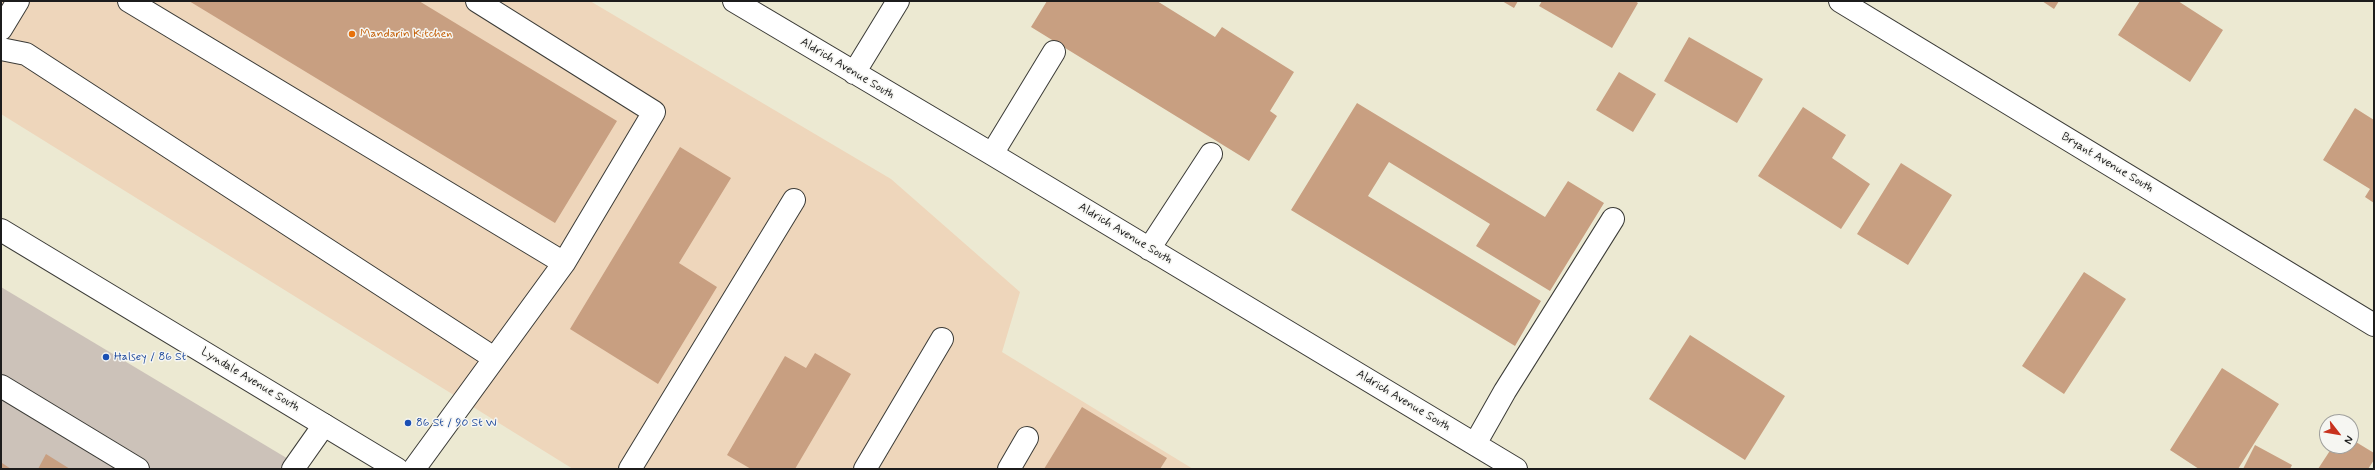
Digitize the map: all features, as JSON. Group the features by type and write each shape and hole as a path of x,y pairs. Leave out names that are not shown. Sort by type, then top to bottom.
{"street":[{"path":"1,29 18,1"},
{"path":"129,1 564,263"},
{"path":"414,469 564,263 654,112 477,1"},
{"name":"Aldrich Avenue South","path":"734,1 992,154 1516,469"},
{"path":"854,73 898,1"},
{"name":"Bryant Avenue South","path":"1840,1 2374,325"},
{"path":"1,49 26,54 494,358"},
{"path":"992,154 1054,52"},
{"path":"1149,249 1211,154"},
{"path":"630,469 794,200"},
{"path":"1475,444 1505,391 1613,219"},
{"name":"Lyndale Avenue South","path":"1,230 324,425 387,466"},
{"path":"865,469 942,339"},
{"path":"1,386 138,469"},
{"path":"293,469 324,425"},
{"path":"1009,469 1027,438"}],"shaded area":[{"path":"1,1 590,1 891,179 1020,292 1002,352 1193,469 573,469 1,114"},
{"path":"1,287 305,469 1,469"}],"building":[{"path":"189,1 419,1 617,121 555,223"},
{"path":"1047,1 1157,1 1215,37 1222,27 1294,72 1270,111 1277,116 1249,161 1031,27"},
{"path":"1502,1 1518,1 1514,8"},
{"path":"1542,1 1635,1 1638,3 1612,48 1539,6"},
{"path":"2042,1 2059,1 2054,9"},
{"path":"2140,1 2178,1 2223,30 2190,82 2118,35"},
{"path":"1689,37 1763,79 1737,123 1664,81"},
{"path":"1619,72 1656,94 1633,132 1596,110"},
{"path":"1357,103 1545,217 1568,181 1604,203 1550,291 1476,246 1490,224 1389,162 1368,196 1541,301 1515,346 1291,210"},
{"path":"1803,107 1846,135 1832,158 1870,184 1841,229 1758,176"},
{"path":"2355,108 2374,120 2374,203 2365,197 2370,189 2323,160"},
{"path":"680,147 731,178 679,263 717,287 658,384 570,329"},
{"path":"1901,163 1952,195 1908,265 1857,234"},
{"path":"2084,272 2126,299 2064,394 2022,366"},
{"path":"1690,335 1785,396 1745,460 1649,399"},
{"path":"815,353 851,374 795,469 751,469 727,455 785,356 806,368"},
{"path":"2222,368 2279,404 2238,469 2199,469 2170,450"},
{"path":"1082,407 1167,458 1160,469 1044,469"},
{"path":"2359,444 2374,453 2374,460 2368,469 2318,469 2328,454 2359,454"},
{"path":"2255,445 2292,465 2290,469 2243,469"},
{"path":"46,454 70,469 38,469"},
{"path":"2,463 11,469 1,469"}],"place":[{"name":"Mandarin Kitchen","path":"352,34"},
{"name":"Halsey / 86 St","path":"106,357"},
{"name":"86 St / 90 St W","path":"408,423"}]}
